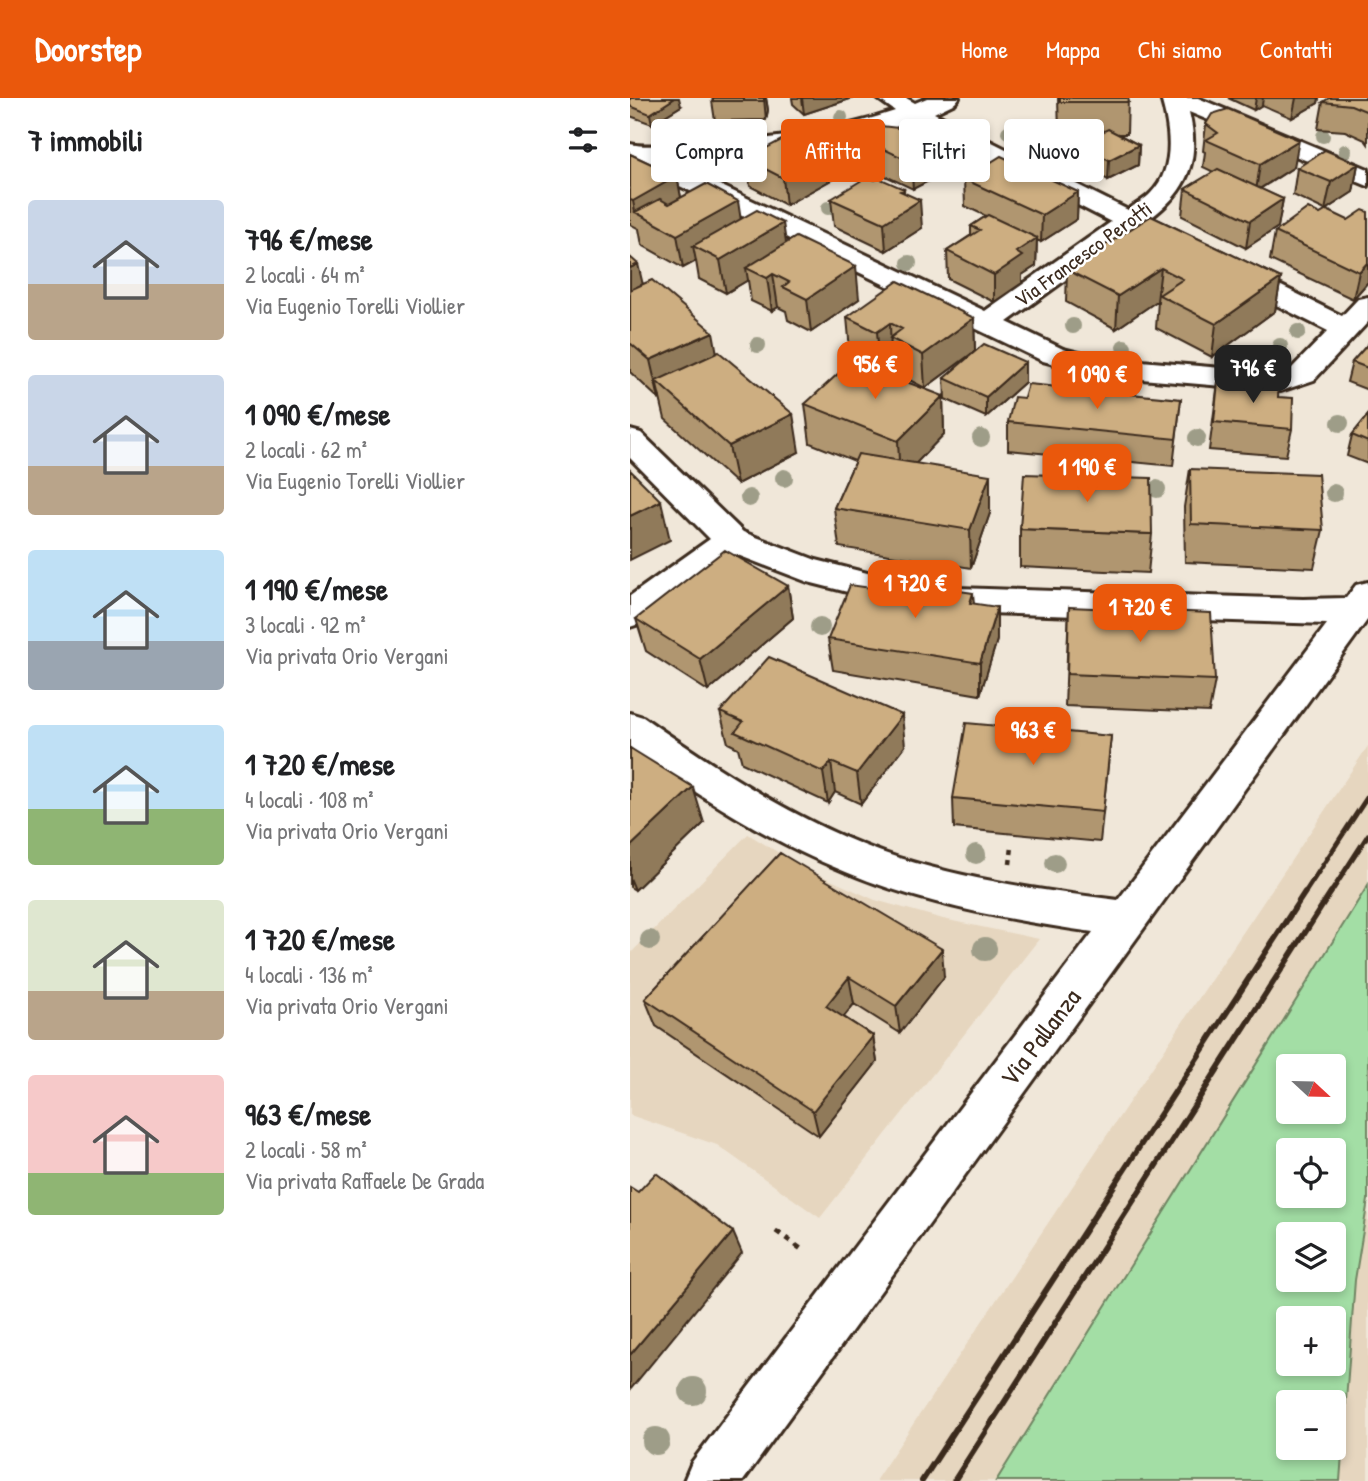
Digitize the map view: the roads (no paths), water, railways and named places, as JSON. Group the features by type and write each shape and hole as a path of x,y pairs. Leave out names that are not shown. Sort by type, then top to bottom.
{"street":[{"path":"889,98 1346,329"},
{"path":"630,152 680,152 794,144 863,131 915,113 947,98"},
{"path":"1175,98 1368,178"},
{"name":"Via Francesco Perotti","path":"986,324 1160,199 1173,182 1183,141 1175,98"},
{"path":"630,152 986,324 1054,355 1084,364 1266,382 1293,379 1303,374 1368,304"},
{"path":"630,440 731,540 808,570 883,589 957,600 1269,611 1362,602"},
{"path":"630,614 731,540"},
{"name":"Via Pallanza","path":"711,1481 1362,602"},
{"path":"630,727 747,804 845,854 891,873 940,888 1004,902 1127,919"}],"railway":[{"path":"1304,894 1368,796"},
{"path":"1330,894 1368,835"},
{"path":"922,1481 1305,892"},
{"path":"954,1481 1331,892"}]}
